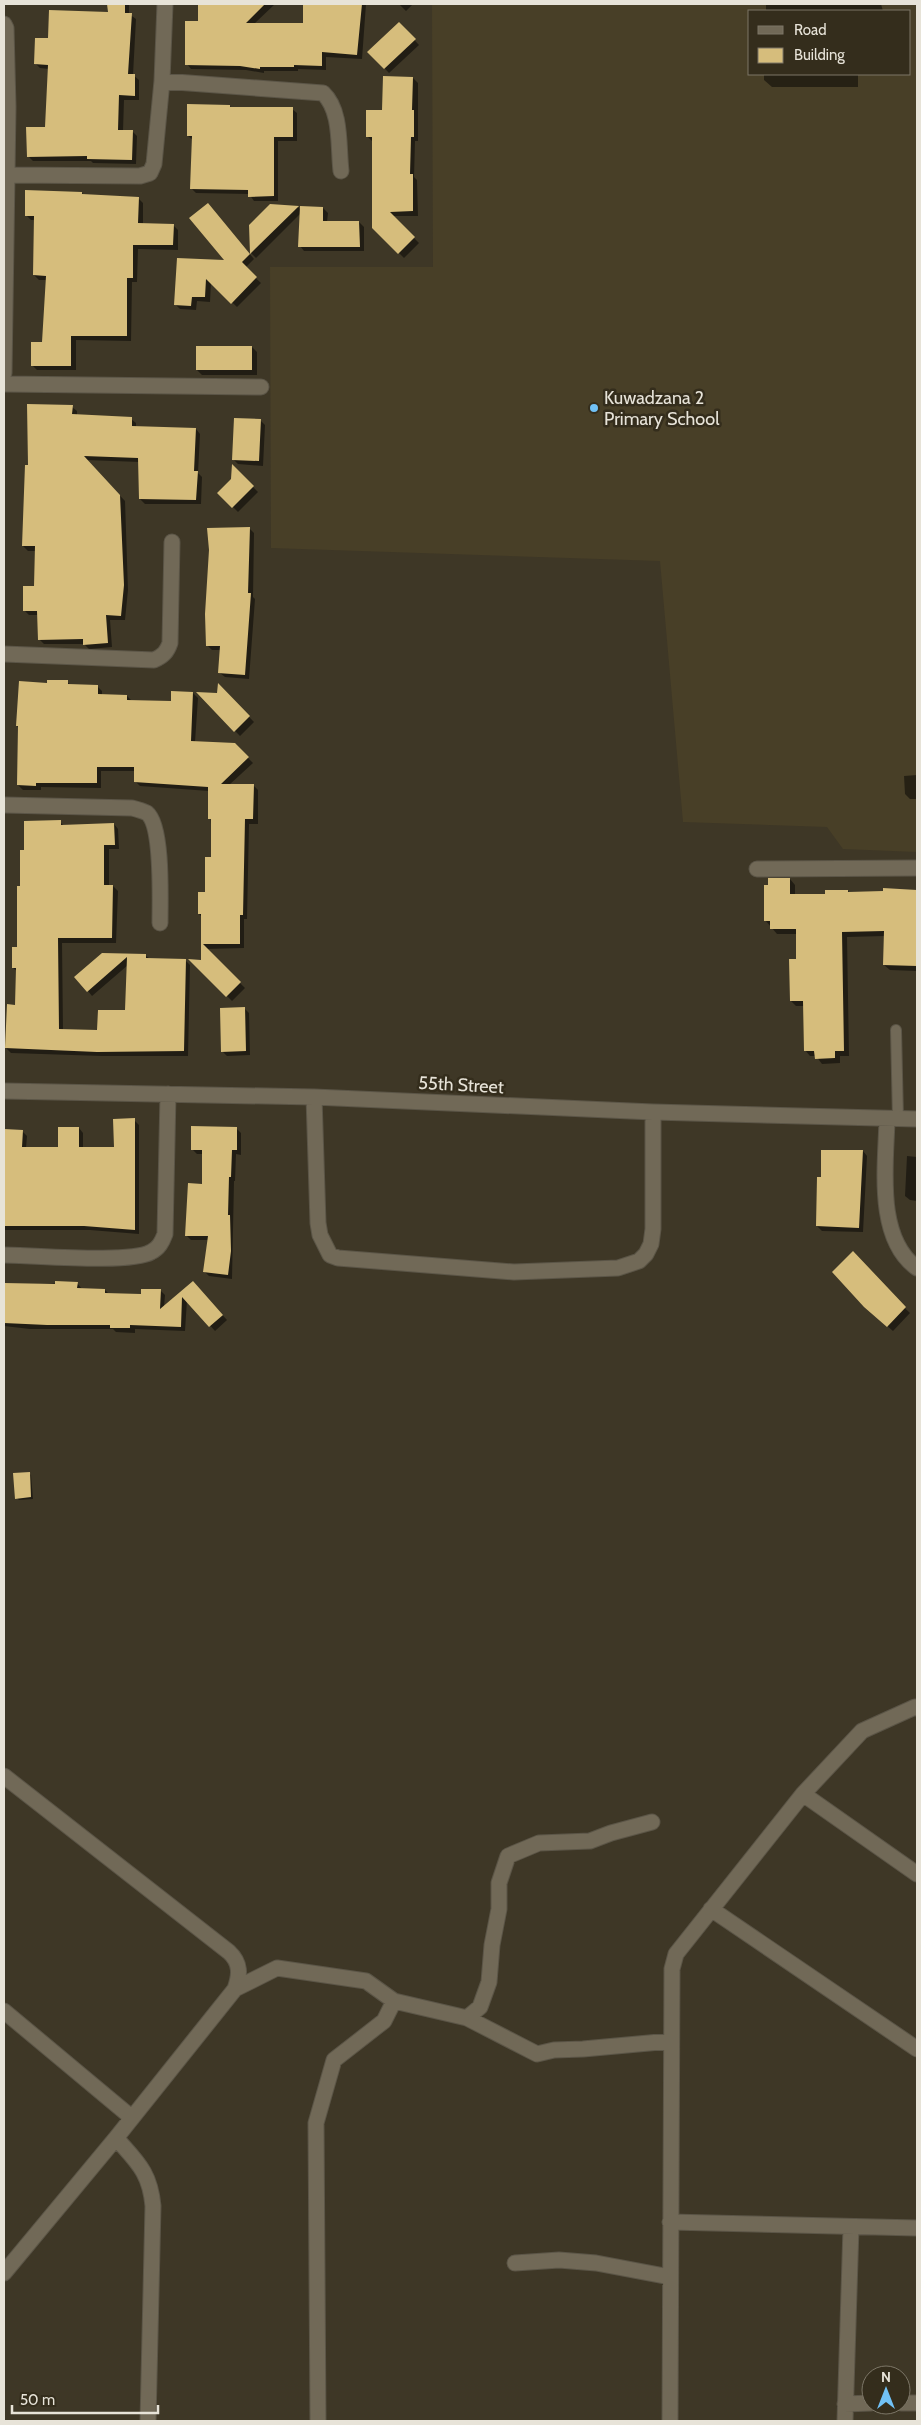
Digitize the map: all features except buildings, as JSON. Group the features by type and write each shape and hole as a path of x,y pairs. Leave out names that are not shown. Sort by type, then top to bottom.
{"street":[{"path":"8,175 145,176 150,173 154,164 162,81 165,4"},
{"path":"4,24 6,28 8,175 4,373"},
{"path":"162,81 323,93 331,100 334,110 341,171"},
{"path":"4,384 260,387"},
{"path":"4,654 154,660 162,656 168,651 170,643 172,542"},
{"path":"4,805 132,808 147,813 155,825 161,885 160,923"},
{"path":"756,869 917,868"},
{"name":"55th Street","path":"4,1091 314,1098 653,1112 917,1119"},
{"path":"4,1255 130,1258 152,1252 161,1244 165,1234 168,1094"},
{"path":"314,1098 318,1223 320,1235 330,1255 338,1258 514,1272 618,1268 639,1261 646,1254 651,1244 653,1229 653,1112"},
{"path":"893,1119 886,1207 896,1242 907,1259 917,1268"},
{"path":"670,2421 671,2041 672,1969 674,1961 680,1948 803,1794 862,1731 915,1707 917,1708"},
{"path":"4,1776 229,1952 239,1968 235,1989"},
{"path":"803,1794 917,1874"},
{"path":"467,2018 480,2007 489,1982 492,1945 499,1909 499,1883 508,1856 539,1843 590,1841 652,1822"},
{"path":"711,1909 917,2049"},
{"path":"6,2265 116,2138 235,1989 277,1968 366,1981 394,2001 467,2018 537,2054 554,2050 671,2041"},
{"path":"318,2421 316,2123 334,2060 384,2021 394,2001"},
{"path":"4,2011 131,2117"},
{"path":"116,2138 142,2169 151,2187 153,2216 148,2421"},
{"path":"670,2222 917,2228"},
{"path":"845,2421 851,2227"},
{"path":"515,2263 559,2260 596,2263 670,2277"},
{"path":"845,2404 861,2404"}],"lane":[{"path":"893,1119 896,1030"}],"shaded area":[{"name":"Kuwadzana 2 Primary School","path":"432,4 917,4 917,852 843,849 827,827 683,822 660,561 271,548 270,267 433,267"}],"place":[{"name":"Kuwadzana 2 Primary School","path":"594,408"}]}
